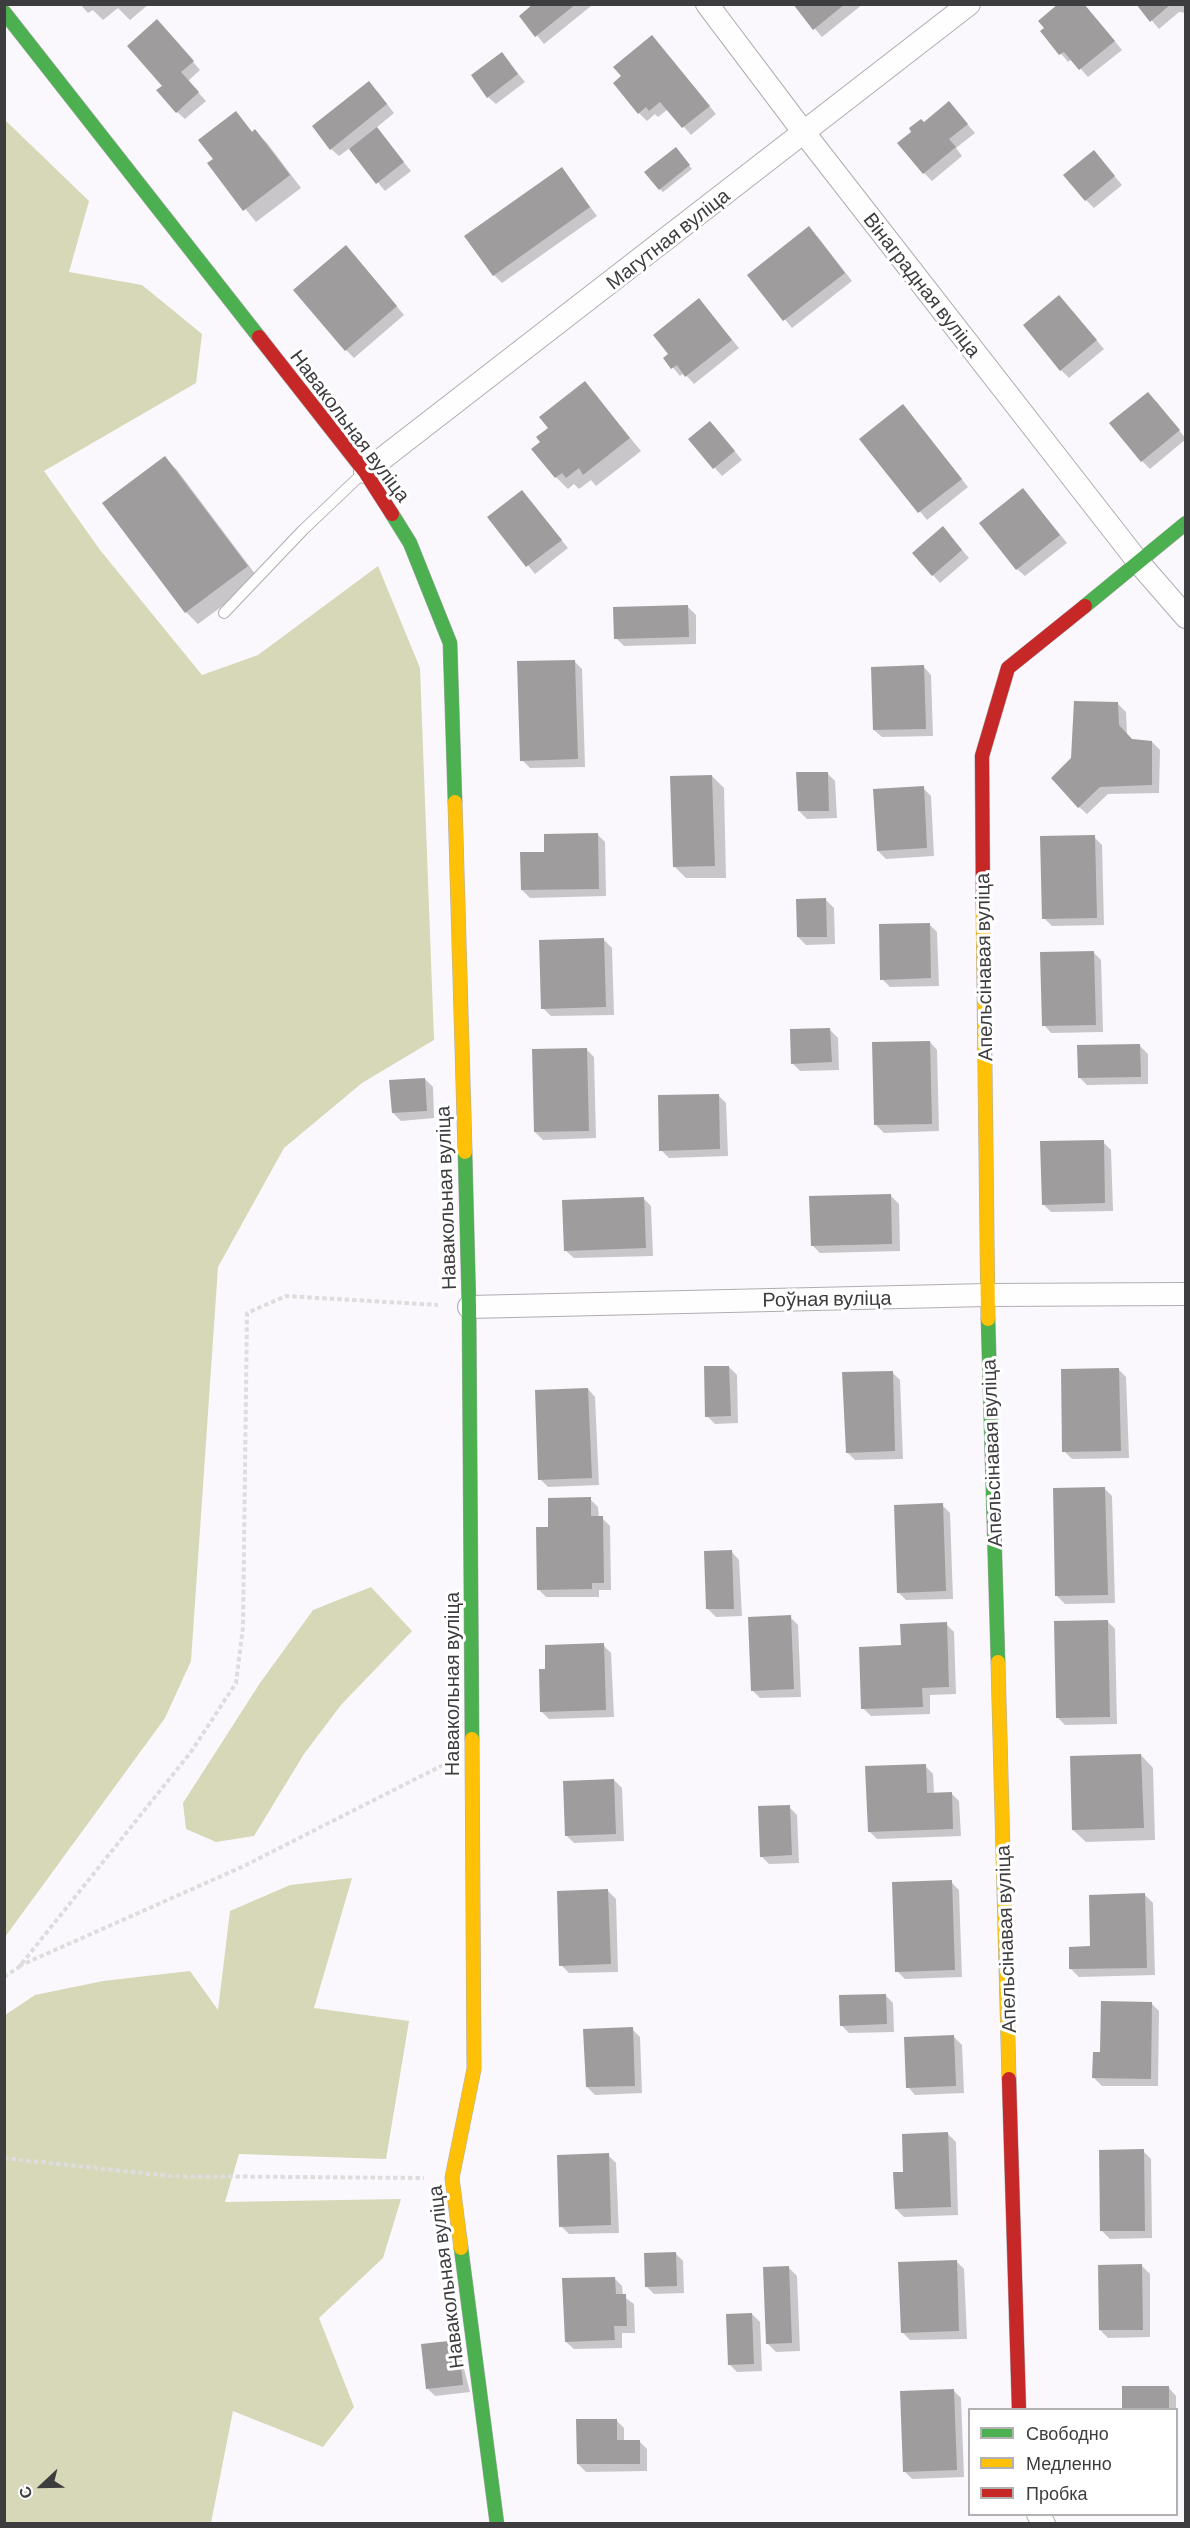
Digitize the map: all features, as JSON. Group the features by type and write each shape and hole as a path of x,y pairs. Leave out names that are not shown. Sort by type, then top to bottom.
{"street":[{"name":"Вінаградная вуліца","path":"707,4 804,134 1139,563 1185,617"},
{"name":"Магутная вуліца","path":"365,472 969,4"},
{"name":"Навакольная вуліца","path":"4,12 365,472 410,543 450,643 469,1307 474,2069 452,2178 497,2523"},
{"path":"1139,563 1185,523"},
{"name":"Апельсінавая вуліца","path":"1019,2408 987,1295 982,756 1008,668 1139,563"},
{"name":"Роўная вуліца","path":"469,1307 987,1295 1185,1294"}],"lane":[{"path":"224,612 303,530 365,472"}],"path":[{"path":"19,1967 191,1752 236,1683 243,1627 247,1313 286,1296 469,1307"},
{"path":"4,1977 19,1967 244,1866 472,1750"},
{"path":"4,2158 169,2176 452,2178"}],"green space":[{"path":"5,120 89,201 69,272 142,285 202,334 196,383 44,471 100,550 202,675 258,655 378,566 420,668 434,1040 362,1083 284,1148 218,1267 191,1661 165,1718 5,1937"},
{"path":"371,1587 412,1631 341,1705 304,1754 254,1836 216,1842 186,1829 183,1803 260,1683 313,1610"},
{"path":"352,1878 314,2008 409,2021 386,2159 239,2154 225,2202 401,2199 383,2258 319,2318 354,2407 323,2447 233,2411 211,2523 5,2523 5,2015 35,1995 103,1981 190,1971 218,2010 230,1911 290,1885"}],"building":[{"path":"533,4 576,4 535,37 519,16"},
{"path":"793,4 845,4 813,30"},
{"path":"1058,4 1084,4 1115,41 1079,70 1064,52 1059,55 1040,31 1044,28 1038,21"},
{"path":"1136,4 1171,4 1150,22"},
{"path":"157,19 194,61 181,72 199,92 176,113 156,90 162,86 127,46"},
{"path":"652,35 710,106 682,128 660,102 649,111 646,107 638,114 613,83 621,76 613,67"},
{"path":"502,52 518,74 487,98 471,75"},
{"path":"369,81 387,104 330,150 312,126"},
{"path":"949,101 968,124 949,139 956,147 923,174 897,143 911,132 909,128 921,119 924,122"},
{"path":"236,111 252,132 255,129 290,175 243,211 207,163 213,159 198,140"},
{"path":"377,127 404,162 376,184 349,149"},
{"path":"676,147 690,165 659,190 644,172"},
{"path":"1094,150 1115,176 1085,201 1063,175"},
{"path":"562,167 590,207 493,276 464,236"},
{"path":"809,226 845,273 783,321 747,275"},
{"path":"346,245 397,306 345,351 293,290"},
{"path":"1059,295 1097,340 1060,371 1023,325"},
{"path":"699,298 732,340 685,377 677,365 671,369 663,358 668,354 653,335"},
{"path":"585,381 630,438 583,475 579,468 566,478 562,473 555,478 531,449 540,442 536,437 548,428 539,417"},
{"path":"1148,392 1180,430 1141,462 1109,423"},
{"path":"903,404 962,479 918,513 859,439"},
{"path":"710,421 735,451 713,469 688,439"},
{"path":"165,456 248,566 185,613 102,503"},
{"path":"1023,488 1060,535 1016,570 979,523"},
{"path":"522,490 562,540 526,567 487,517"},
{"path":"943,526 962,550 932,576 912,553"},
{"path":"688,605 689,637 614,639 613,607"},
{"path":"575,660 578,759 520,761 517,661"},
{"path":"924,665 926,729 873,730 871,667"},
{"path":"1074,701 1118,702 1119,725 1132,739 1152,741 1152,785 1100,787 1078,808 1051,778 1071,758"},
{"path":"796,772 828,772 829,811 798,811"},
{"path":"712,775 715,866 673,867 670,776"},
{"path":"924,786 927,848 877,851 873,789"},
{"path":"598,833 599,889 521,890 520,852 544,852 544,834"},
{"path":"1095,835 1097,918 1042,919 1040,836"},
{"path":"826,898 827,937 797,937 796,899"},
{"path":"930,923 931,978 880,980 879,924"},
{"path":"604,938 606,1007 541,1009 539,940"},
{"path":"1094,951 1096,1025 1042,1026 1040,952"},
{"path":"830,1028 832,1062 791,1064 790,1029"},
{"path":"930,1041 932,1124 874,1125 872,1042"},
{"path":"1140,1044 1141,1077 1078,1078 1077,1045"},
{"path":"587,1048 589,1131 534,1132 532,1049"},
{"path":"425,1078 427,1111 392,1113 389,1080"},
{"path":"719,1094 720,1149 659,1151 658,1095"},
{"path":"1104,1140 1105,1203 1042,1205 1040,1141"},
{"path":"891,1194 892,1244 811,1246 809,1196"},
{"path":"644,1197 646,1248 564,1251 562,1200"},
{"path":"704,1366 729,1366 731,1416 705,1417"},
{"path":"1119,1368 1121,1451 1062,1452 1061,1369"},
{"path":"893,1371 895,1451 846,1453 842,1372"},
{"path":"588,1388 592,1478 538,1480 535,1390"},
{"path":"1105,1487 1108,1595 1055,1596 1053,1488"},
{"path":"591,1497 591,1516 603,1516 604,1583 592,1583 592,1589 537,1590 536,1527 548,1527 548,1498"},
{"path":"943,1503 946,1591 897,1593 894,1505"},
{"path":"732,1550 734,1609 706,1609 704,1551"},
{"path":"791,1615 794,1689 751,1691 748,1617"},
{"path":"1108,1620 1110,1717 1056,1718 1054,1621"},
{"path":"947,1622 949,1687 922,1688 923,1707 861,1709 859,1647 901,1645 900,1624"},
{"path":"604,1643 606,1710 540,1712 539,1669 545,1669 545,1645"},
{"path":"1141,1754 1144,1828 1072,1830 1070,1756"},
{"path":"926,1764 927,1793 952,1792 953,1829 868,1832 865,1766"},
{"path":"614,1779 616,1834 565,1836 563,1781"},
{"path":"790,1805 792,1855 760,1857 758,1806"},
{"path":"952,1880 955,1970 895,1972 892,1882"},
{"path":"608,1889 611,1964 559,1966 557,1891"},
{"path":"1145,1893 1147,1968 1069,1969 1069,1947 1090,1946 1089,1895"},
{"path":"886,1994 887,2024 840,2026 839,1995"},
{"path":"1101,2001 1152,2002 1151,2079 1092,2078 1093,2052 1100,2052"},
{"path":"633,2027 635,2086 586,2087 583,2029"},
{"path":"954,2035 956,2086 906,2088 904,2037"},
{"path":"948,2132 951,2207 895,2209 893,2172 903,2172 902,2134"},
{"path":"1144,2149 1145,2231 1100,2231 1099,2150"},
{"path":"609,2153 611,2225 559,2227 557,2155"},
{"path":"676,2252 677,2286 645,2287 644,2253"},
{"path":"957,2260 959,2331 901,2333 898,2262"},
{"path":"1142,2264 1143,2330 1099,2330 1098,2265"},
{"path":"789,2266 792,2343 766,2344 763,2267"},
{"path":"615,2277 616,2294 626,2294 627,2326 614,2326 615,2340 565,2342 562,2278"},
{"path":"752,2313 754,2364 728,2365 726,2314"},
{"path":"458,2340 463,2385 426,2389 421,2344"},
{"path":"1122,2386 1169,2386 1169,2408 1122,2408"},
{"path":"954,2389 957,2470 903,2472 900,2391"},
{"path":"576,2419 617,2419 617,2440 640,2440 640,2464 577,2464"}],"traffic: fast":[{"path":"4,12 259,337"},
{"path":"392,514 410,543 450,643 455,802"},
{"path":"1085,606 1186,523"},
{"path":"465,1152 469,1307 472,1739"},
{"path":"988,1319 998,1662"},
{"path":"461,2248 497,2524"}],"traffic: slow":[{"path":"455,802 465,1152"},
{"path":"983,903 988,1319"},
{"path":"998,1662 1009,2079"},
{"path":"461,2248 452,2178 474,2069 472,1739"}],"traffic: jam":[{"path":"259,337 365,472 392,514"},
{"path":"983,903 982,756 1008,668 1085,606"},
{"path":"1009,2079 1019,2408"}]}
